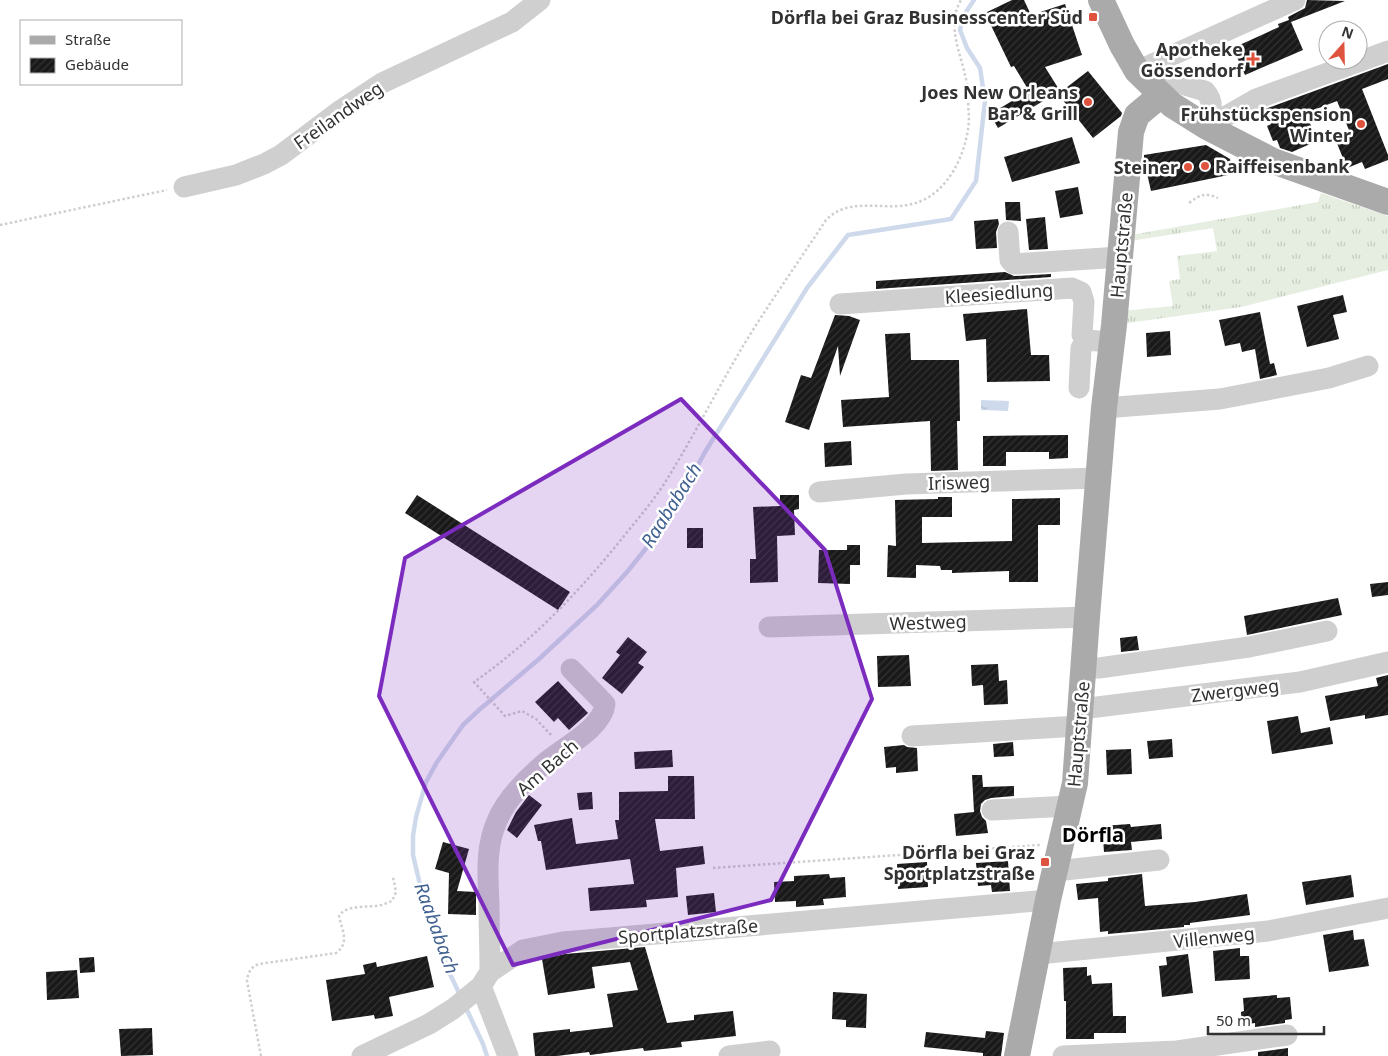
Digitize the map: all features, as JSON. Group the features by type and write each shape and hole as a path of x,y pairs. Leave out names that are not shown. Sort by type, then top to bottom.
{"main road":[{"path":"1101,0 1122,45 1138,71 1172,105 1208,127 1273,161 1388,202"},
{"name":"Hauptstraße","path":"1017,1056 1048,900 1075,783 1086,617 1131,132 1137,115 1161,94"}],"street":[{"name":"Freilandweg","path":"184,187 236,175 264,164 281,155 341,110 376,87 512,22 540,0"},
{"path":"1138,71 1295,0"},
{"path":"1208,127 1256,99 1388,51"},
{"path":"1138,71 1205,91 1210,96 1212,108 1208,127"},
{"path":"1008,232 1010,260 1014,264 1120,257"},
{"name":"Kleesiedlung","path":"840,304 1072,288 1082,292 1084,302 1082,334 1086,340"},
{"path":"1078,388 1081,348 1086,340 1111,342"},
{"path":"1104,408 1220,400 1329,378 1368,366"},
{"name":"Irisweg","path":"819,492 906,484 1099,478"},
{"name":"Westweg","path":"770,627 1086,617"},
{"path":"1084,668 1099,668 1249,647 1327,631"},
{"name":"Zwergweg","path":"912,736 1080,718 1300,682 1388,662"},
{"name":"Am Bach","path":"508,1056 480,985 490,842 497,821 508,802 523,784 544,763 590,729 604,713 605,704 571,669"},
{"path":"992,810 1070,806"},
{"path":"1055,871 1159,860"},
{"name":"Sportplatzstraße","path":"367,1055 429,1024 454,1009 523,950 563,942 1048,900"},
{"name":"Villenweg","path":"1038,954 1268,931 1388,908"},
{"path":"1063,1056 1178,1051 1287,1034"},
{"path":"729,1056 770,1051"}],"path":[{"path":"564,748 536,719 522,711 505,716 474,682 530,638 560,610 589,579 658,493 682,455 751,334 826,220 837,211 846,209 866,206 913,205 927,199 939,190 949,178 963,150 969,117 966,84 954,30 956,8 961,0"},
{"path":"0,225 184,187"},
{"path":"1189,203 1199,196 1209,194 1218,198"},
{"path":"713,868 1061,844"},
{"path":"261,1056 247,981 250,970 259,964 336,953 342,949 345,939 339,916 341,912 381,905 392,900 396,892 393,877"}],"highlighted area":[{"path":"681,399 825,550 872,699 771,900 513,965 379,696 405,558"}],"green space":[{"path":"1321,193 1388,216 1388,270 1241,307 1121,324 1123,311 1173,306 1169,281 1180,279 1177,256 1217,251 1213,228 1130,241 1131,235 1318,202"}],"water":[{"path":"981,400 1009,401 1008,411 981,410"}],"building":[{"path":"1012,0 1024,0 1031,15 1065,4 1082,55 1045,67 1060,91 998,128 990,114 1029,91 1014,66 1011,67 985,13"},
{"path":"1307,0 1345,1 1291,22 1303,50 1245,75 1233,48 1279,27 1278,24 1289,20 1288,17 1305,8"},
{"name":"Frühstückspension Winter","path":"1388,64 1388,79 1362,89 1388,155 1388,160 1365,169 1362,162 1347,168 1336,141 1351,135 1337,101 1306,113 1315,136 1308,139 1310,144 1292,152 1280,148 1277,140 1273,141 1267,126 1271,124 1265,109"},
{"path":"1088,71 1122,113 1121,116 1093,138 1058,94"},
{"path":"1072,137 1080,163 1012,182 1004,157"},
{"name":"Steiner","path":"1206,145 1230,159 1233,174 1151,191 1144,155"},
{"path":"1078,187 1083,214 1060,218 1055,191"},
{"path":"1005,202 1020,202 1021,221 1006,220"},
{"path":"1045,217 1048,249 1029,250 1026,219"},
{"path":"998,219 999,224 996,232 997,248 976,249 974,221"},
{"path":"1005,272 1014,276 1051,274 1051,277 876,289 876,281"},
{"path":"1343,295 1347,312 1333,315 1339,339 1307,347 1297,306"},
{"path":"1027,309 1031,355 1049,355 1050,381 987,382 986,339 966,341 963,314"},
{"path":"1260,312 1270,364 1274,363 1277,375 1260,379 1255,349 1242,352 1240,343 1225,346 1219,320"},
{"path":"835,315 849,316 860,320 840,376 838,346 809,430 785,422 801,375 811,378"},
{"path":"1170,331 1171,355 1147,357 1146,333"},
{"path":"910,333 911,360 959,360 960,421 957,421 958,470 931,471 930,421 843,427 841,400 889,397 885,334"},
{"path":"1068,435 1068,458 1049,459 1049,452 1006,452 1006,466 983,466 983,436"},
{"path":"851,441 852,465 825,467 824,443"},
{"path":"417,495 570,592 558,610 405,513"},
{"path":"780,495 799,495 799,509 794,510 795,535 777,536 778,582 750,583 750,559 756,559 753,507 780,506"},
{"path":"938,497 952,497 952,517 922,517 922,543 1012,541 1012,499 1060,498 1060,525 1038,525 1038,582 1009,582 1009,571 952,573 952,570 941,570 940,566 916,565 916,578 887,577 888,545 896,546 895,500 938,499"},
{"path":"687,528 703,528 703,548 687,548"},
{"path":"847,545 860,545 860,565 850,565 850,584 818,583 819,550 847,550"},
{"path":"1388,582 1388,595 1372,597 1370,584"},
{"path":"1338,598 1342,615 1247,635 1244,616"},
{"path":"1137,636 1139,650 1121,652 1120,638"},
{"path":"628,637 647,652 638,663 644,667 622,694 602,678 620,655 616,652"},
{"path":"909,655 911,686 878,687 877,656"},
{"path":"998,664 999,681 1007,680 1008,704 984,705 983,685 972,686 971,665"},
{"path":"1388,675 1388,715 1365,719 1365,715 1330,721 1325,696 1378,686 1376,678"},
{"path":"558,681 588,713 569,730 558,718 554,722 535,702"},
{"path":"1298,716 1301,733 1330,727 1333,744 1272,754 1267,721"},
{"path":"1172,739 1173,757 1149,759 1147,741"},
{"path":"1013,742 1014,756 994,757 993,744"},
{"path":"904,745 917,748 918,771 896,773 896,767 886,768 884,747"},
{"path":"1131,749 1132,774 1107,775 1106,750"},
{"path":"672,750 673,767 635,769 634,752"},
{"path":"972,775 982,775 983,787 1014,786 1014,796 991,798 981,804 980,811 986,821 988,833 956,836 954,814 974,812"},
{"path":"668,776 694,776 695,819 655,819 660,851 703,846 705,864 676,868 678,897 646,900 647,907 590,911 588,888 634,884 630,859 546,870 541,841 538,841 534,825 572,818 576,844 618,839 615,820 619,820 619,792 668,791"},
{"path":"592,792 593,809 579,810 577,793"},
{"path":"529,795 542,805 517,838 507,830 516,812"},
{"path":"1130,824 1131,827 1161,824 1162,839 1131,842 1132,850 1104,852 1102,826"},
{"path":"443,842 469,849 457,891 476,892 476,915 448,914 449,873 435,869"},
{"path":"1008,861 1010,891 992,892 991,885 978,886 976,863"},
{"path":"927,862 928,887 898,889 897,864"},
{"path":"829,874 830,878 845,877 846,897 823,899 824,905 796,907 796,901 775,902 774,882 794,881 794,876"},
{"path":"1142,874 1145,906 1195,902 1247,894 1250,915 1190,923 1190,925 1184,925 1184,927 1108,934 1108,931 1100,932 1098,898 1078,900 1076,884 1108,881 1108,878"},
{"path":"1351,875 1354,897 1306,905 1302,882"},
{"path":"714,893 716,912 688,915 686,896"},
{"path":"1353,930 1354,940 1364,939 1369,966 1329,972 1323,935"},
{"path":"645,947 667,1023 694,1020 694,1015 733,1011 736,1036 681,1042 682,1047 644,1051 643,1048 590,1055 589,1052 557,1056 535,1056 533,1033 570,1029 570,1032 613,1027 607,994 638,990 630,962 592,967 595,988 548,995 542,959 565,954"},
{"path":"1240,948 1240,956 1249,956 1250,979 1215,981 1213,951"},
{"path":"1188,954 1193,993 1162,997 1159,966 1167,965 1166,957"},
{"path":"427,956 434,987 389,997 393,1016 375,1019 374,1015 332,1021 326,980 365,974 363,965 376,962 377,967"},
{"path":"94,957 95,972 80,973 79,958"},
{"path":"1087,967 1087,976 1091,975 1092,984 1112,983 1113,1016 1126,1016 1126,1033 1094,1033 1094,1039 1066,1039 1066,1001 1064,1001 1063,968"},
{"path":"77,970 79,998 47,1000 46,972"},
{"path":"833,992 867,994 866,1028 846,1027 846,1020 832,1019"},
{"path":"1277,995 1277,998 1290,997 1292,1019 1285,1020 1285,1023 1255,1027 1255,1023 1242,1025 1243,998"},
{"path":"152,1028 153,1055 121,1056 119,1029"},
{"path":"986,1031 1004,1033 1001,1056 983,1056 983,1053 924,1047 926,1032 985,1038"},
{"path":"1288,1048 1288,1056 1258,1056 1258,1052"}],"waterway":[{"name":"Raababach","path":"460,995 449,972 426,910 413,855 416,817 426,782 437,762 463,725 539,659 597,605 660,531 672,513 705,452 807,288 848,235 951,219 976,181 985,101 980,68 967,48 960,30 964,15 974,0"},
{"name":"Raababach","path":"465,1006 487,1056"}],"place":[{"name":"Dörfla bei Graz Businesscenter Süd","path":"1093,17"},
{"name":"Apotheke Gössendorf","path":"1253,59"},
{"name":"Joes New Orleans Bar & Grill","path":"1088,102"},
{"name":"Frühstückspension Winter","path":"1361,124"},
{"name":"Raiffeisenbank","path":"1205,166"},
{"name":"Steiner","path":"1188,167"},
{"name":"Dörfla bei Graz Sportplatzstraße","path":"1045,862"}],"district":[{"name":"Dörfla","path":"1093,834"}]}
